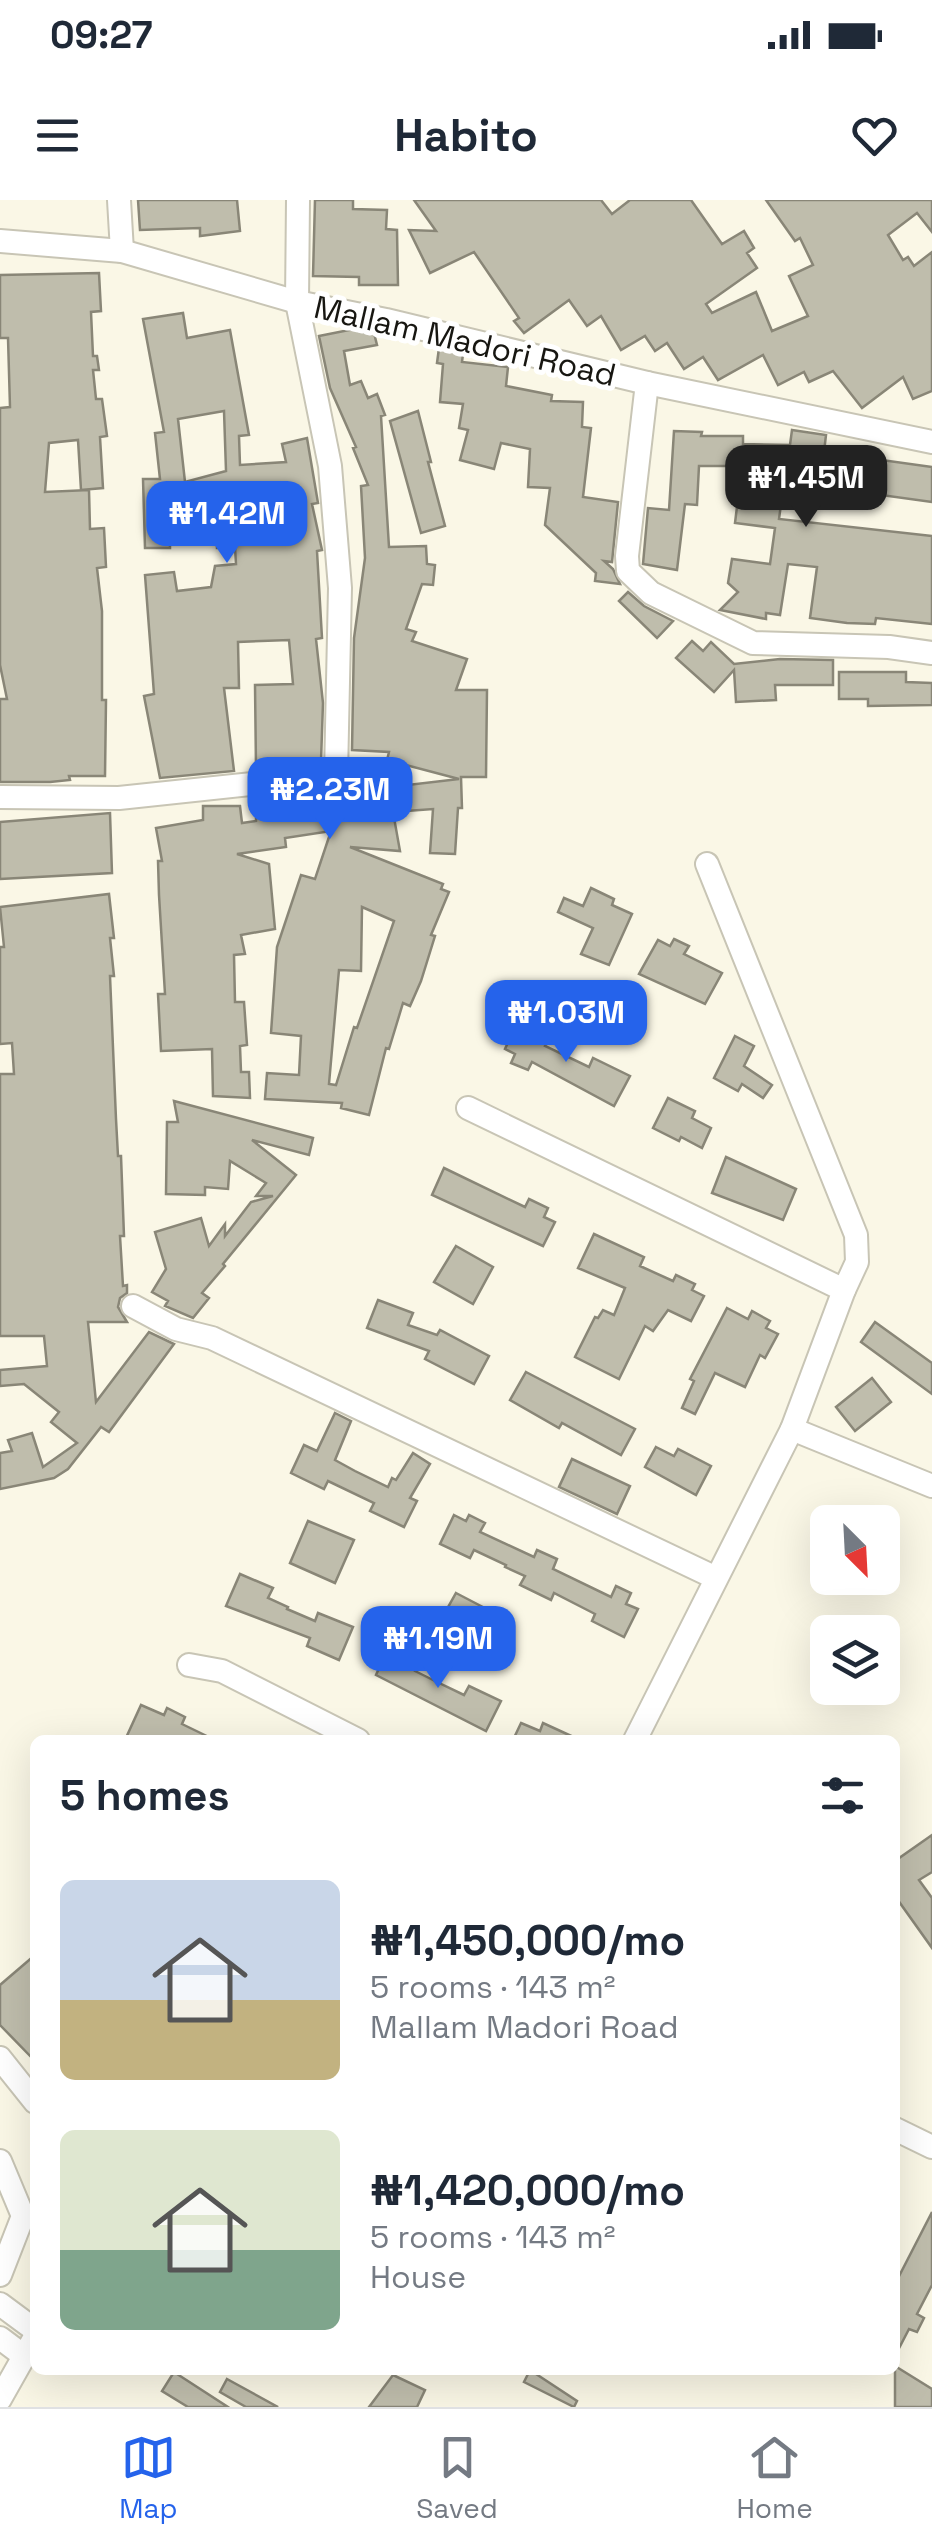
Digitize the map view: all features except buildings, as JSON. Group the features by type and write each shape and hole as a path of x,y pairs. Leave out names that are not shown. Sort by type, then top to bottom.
{"street":[{"path":"120,200 122,251"},
{"path":"0,797 119,798 336,776 340,588 330,466 298,302 298,200"},
{"name":"Mallam Madori Road","path":"0,242 122,251 298,302 646,382 932,442"},
{"path":"646,382 627,556 628,571 651,593 753,643 890,647 932,653"},
{"path":"638,1735 792,1429 858,1262 856,1235 708,864"},
{"path":"468,1108 844,1290"},
{"path":"133,1306 176,1329 212,1338 716,1578"},
{"path":"792,1429 932,1486"},
{"path":"189,1665 222,1672 348,1735"},
{"path":"0,2058 30,2096"},
{"path":"900,2132 932,2147"},
{"path":"0,2161 23,2216 0,2275"},
{"path":"0,2304 30,2340"},
{"path":"0,2338 30,2341"},
{"path":"0,2399 30,2343"}]}
